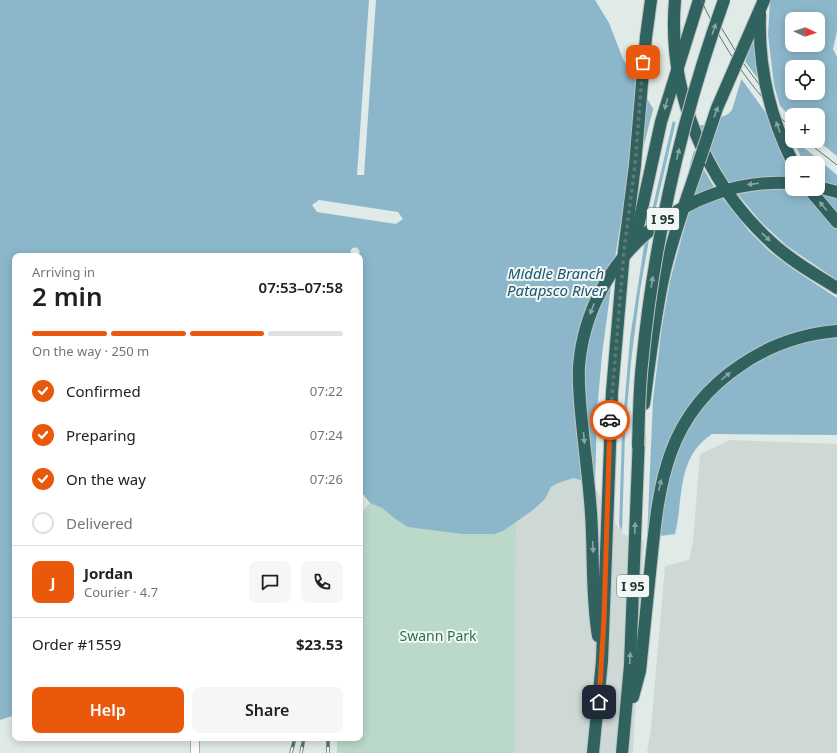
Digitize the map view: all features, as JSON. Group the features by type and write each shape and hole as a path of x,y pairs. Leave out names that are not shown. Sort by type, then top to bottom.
{"highway":[{"path":"618,339 624,251 635,165 646,37 651,0"},
{"path":"675,0 674,39 677,69 694,131 711,166 739,208 757,229 785,254 837,288"},
{"name":"I 95","path":"593,753 602,661 609,440 618,339 637,229 653,155 669,95 699,0"},
{"name":"I 95","path":"622,753 632,638 638,446 644,344 661,231 688,113 724,0"},
{"path":"638,446 654,327 672,246 717,108 763,0"},
{"path":"763,0 760,46 765,81 774,116 791,156"},
{"path":"602,661 594,610 592,529 579,390 579,366 583,341 594,305 612,271 629,250 656,225 676,211 700,199 728,189 754,184 785,183"},
{"path":"825,189 837,192"},
{"path":"815,196 837,222"},
{"path":"625,725 640,671 655,518 661,481 668,457 680,430 695,408 713,388 749,359 776,345 791,340 837,332"},
{"path":"585,753 597,715"}],"street":[{"path":"195,753 196,741"}],"shaded area":[{"path":"730,440 837,444 837,753 647,753 651,728 665,566 689,560 693,541 700,454"},
{"path":"574,478 599,486 644,538 633,753 515,753 516,521 545,499 551,487 558,482"}],"green space":[{"name":"Swann Park","path":"370,503 382,508 394,518 503,531 516,521 515,753 337,753 337,741 363,741 363,511"}],"water":[{"name":"Middle Branch Patapsco River","path":"0,0 595,0 609,23 623,59 655,112 664,119 687,125 705,125 728,114 732,110 742,77 760,0 837,0 837,31 833,49 837,57 837,435 712,434 700,444 692,455 687,466 683,479 675,534 644,538 623,532 599,486 574,478 551,487 545,499 533,510 503,531 494,534 462,534 408,527 382,508 370,503 363,494 363,253 12,253 12,716 0,720"}],"pier":[{"path":"369,0 376,0 364,175 357,175"},
{"path":"758,0 770,0 768,35 774,85 780,106 785,111 785,148 797,148 801,156 785,157 766,113 740,77 744,60 759,80 754,37"},
{"path":"654,106 665,117 673,120 649,223 653,220 676,121 701,123 700,127 709,148 729,183 769,177 785,178 785,180 735,191 761,222 787,246 837,280 837,298 769,251 749,231 720,195 690,207 670,281 662,326 653,400 647,539 643,540 622,534 625,433 631,362 640,291 650,234 646,237 644,246 630,338 622,433 619,529 595,487 597,410 602,355 612,279 599,303 584,355 583,483 582,322 598,284 615,258 626,190 642,152","holes":["694,150 697,156 685,186","703,168 714,187 694,195"]},
{"path":"825,147 837,156 837,175 825,165 825,156 814,156 804,148 825,148"},
{"path":"319,200 398,212 403,219 396,224 317,212 312,205"},
{"path":"353,248 357,248 359,253 351,253"}],"tram line":[{"path":"701,0 710,19 740,69 785,122"},
{"path":"719,24 741,60 764,91"},
{"path":"815,148 837,165"}],"railway":[{"path":"291,753 294,741"},
{"path":"301,753 303,741"},
{"path":"328,741 328,753"}],"way so far":[{"path":"610,420 618,339 624,251 639,125 643,62"}],"route":[{"path":"599,702 604,619 610,420"}]}
